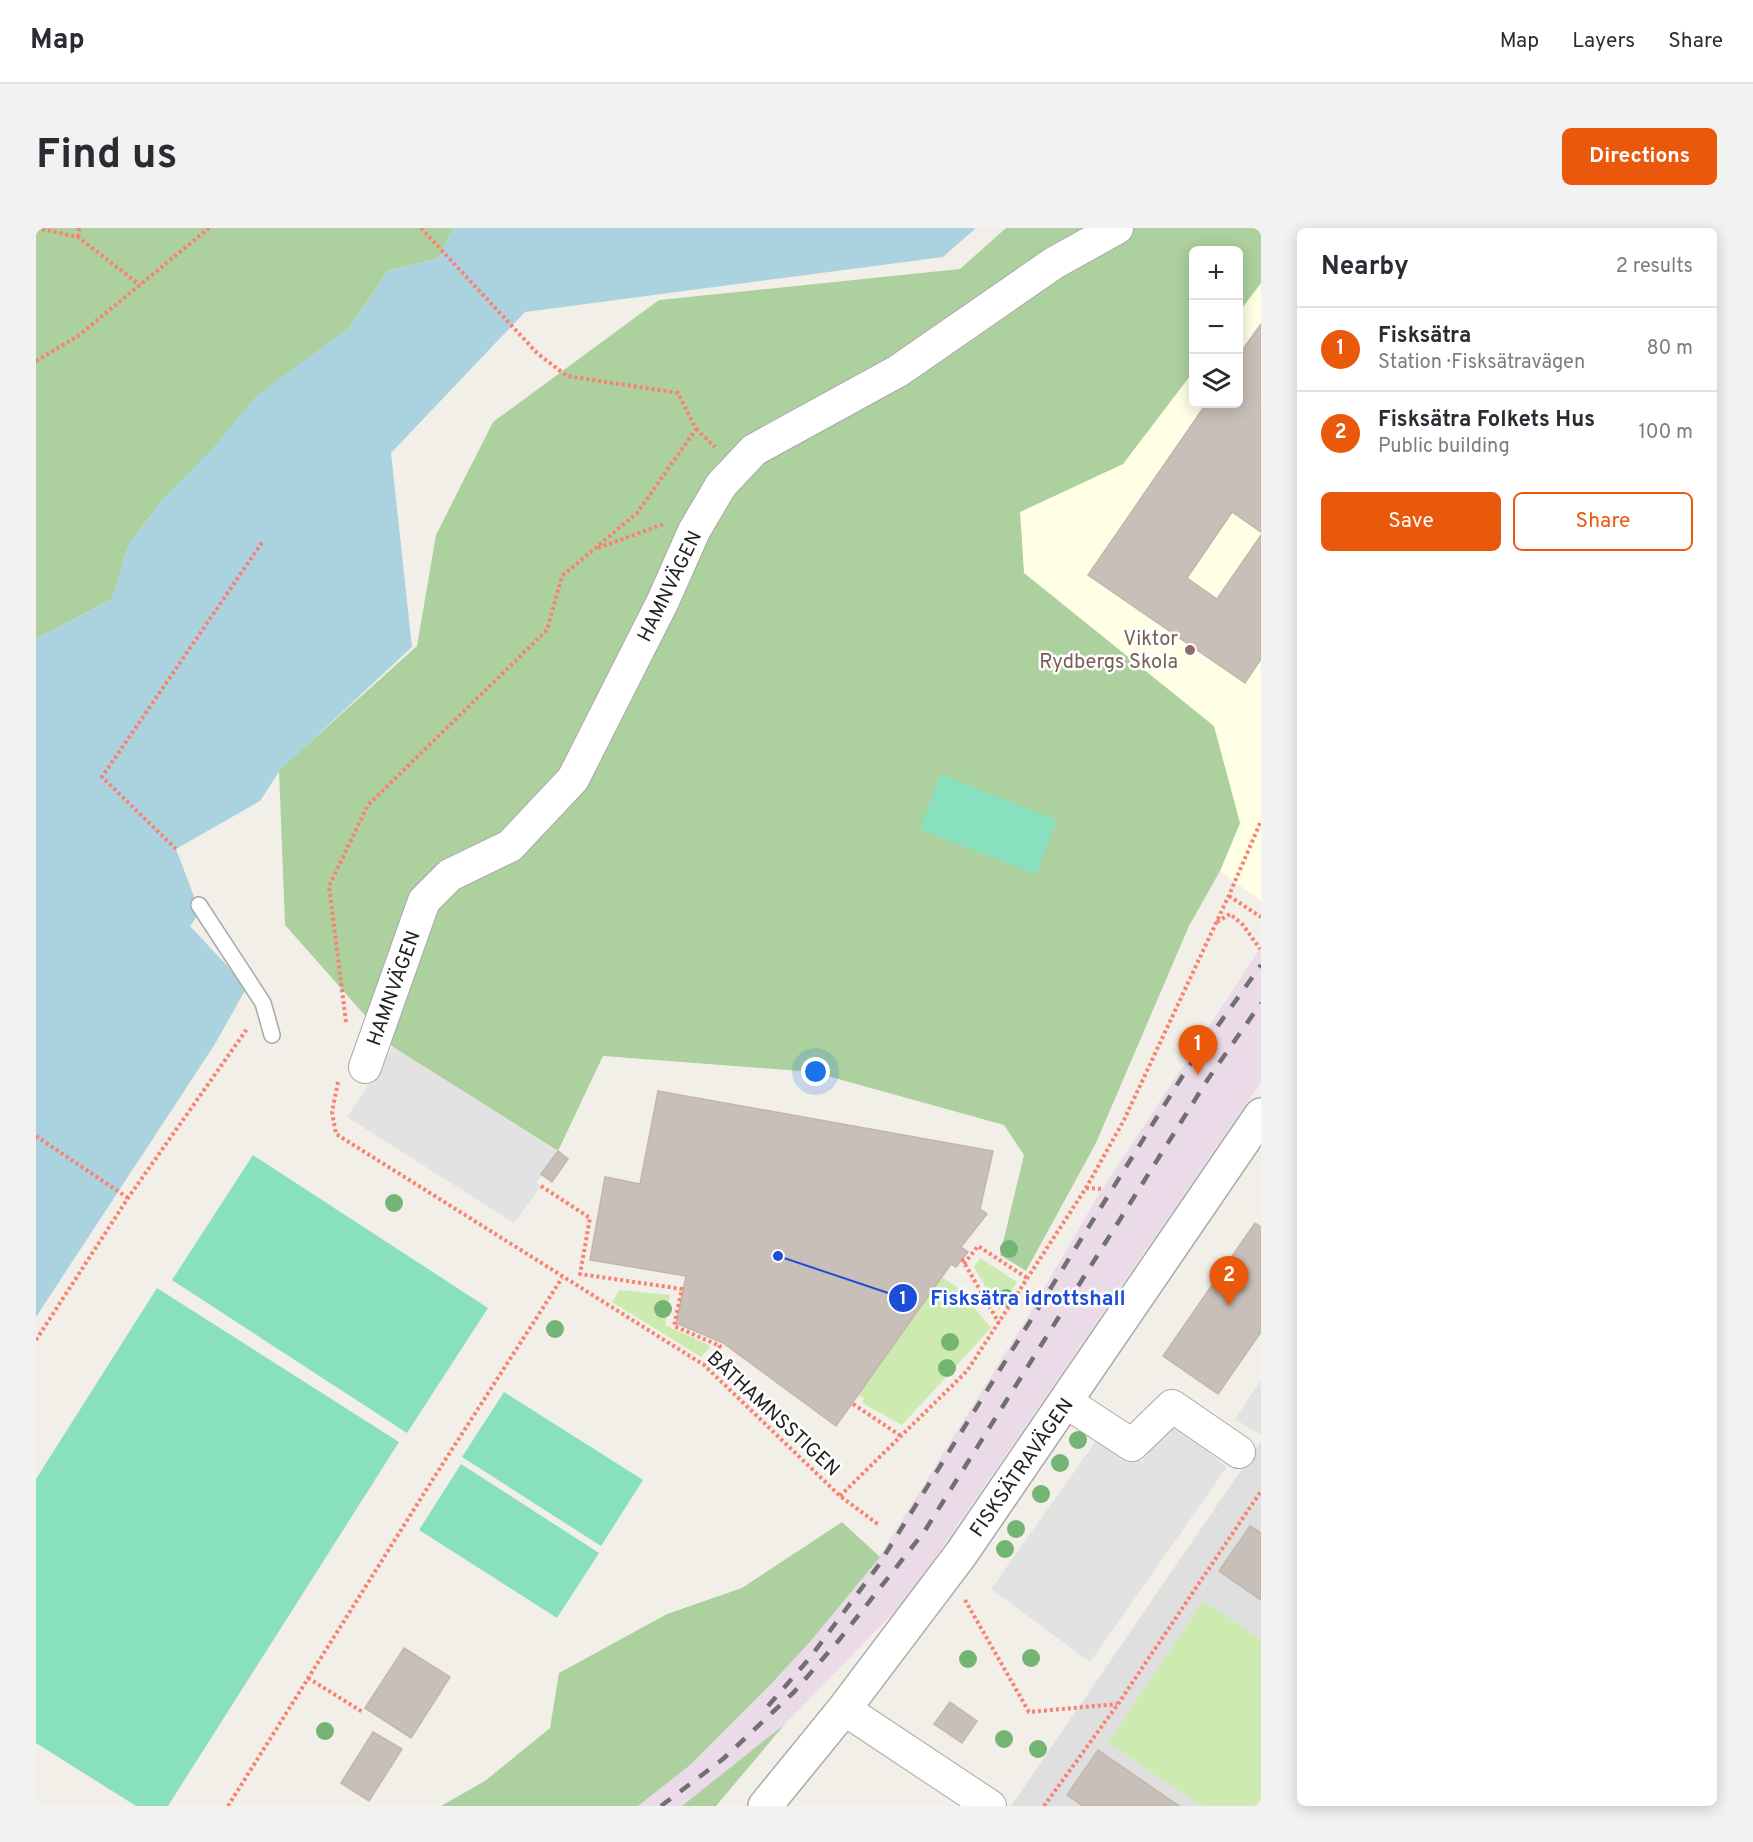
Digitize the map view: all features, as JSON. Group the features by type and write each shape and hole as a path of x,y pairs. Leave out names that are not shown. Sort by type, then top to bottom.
{"street":[{"name":"HAMNVÄGEN","path":"352,1070 424,901 450,875 510,846 573,779 721,485 754,450 898,371 1054,263 1117,228"},
{"name":"FISKSÄTRAVÄGEN","path":"765,1806 844,1709 961,1554 1261,1115"},
{"path":"1066,1402 1132,1445 1172,1406 1239,1452"},
{"path":"844,1709 990,1806"}],"lane":[{"path":"199,904 263,1003 272,1035"}],"path":[{"path":"36,228 78,237 140,285"},
{"path":"78,237 79,228"},
{"path":"36,361 78,336 209,228"},
{"path":"348,1033 329,886 368,805 547,630 562,576 637,513 696,429 678,393 567,376 538,354 422,229"},
{"path":"594,549 657,526 705,513"},
{"path":"176,849 102,777 263,541"},
{"path":"840,1496 966,1371 1086,1188 1124,1120 1229,896 1261,821"},
{"path":"1229,896 1261,917"},
{"path":"1216,923 1230,914 1243,925 1260,949"},
{"path":"37,1337 188,1109 253,1022"},
{"name":"BÅTHAMNSSTIGEN","path":"352,1070 332,1112 336,1134 562,1278 704,1365 840,1496 879,1525"},
{"path":"36,1136 128,1198"},
{"path":"541,1186 590,1218 580,1274 682,1289 674,1326 720,1346 704,1365"},
{"path":"1086,1188 1103,1189"},
{"path":"999,1323 963,1262 978,1246 1027,1278"},
{"path":"228,1806 562,1278"},
{"path":"853,1404 901,1436"},
{"path":"1044,1806 1118,1704 1261,1491"},
{"path":"963,1595 1029,1712 1118,1704"},
{"path":"308,1678 363,1713"}],"shaded area":[{"name":"Viktor Rydbergs Skola","path":"1261,283 1261,901 1220,871 1240,823 1213,726 1024,573 1020,512 1123,464 1189,377 1189,408 1243,408 1243,307"},
{"path":"1261,947 1261,1082 907,1599 785,1724 722,1777 682,1806 638,1806 689,1766 809,1643 879,1557 1024,1323 1096,1199"},
{"path":"393,1047 558,1151 536,1183 541,1186 514,1223 347,1117"},
{"path":"1261,1380 1261,1435 1235,1419"},
{"path":"1170,1422 1227,1467 1090,1662 991,1589 1101,1434 1142,1462"},
{"path":"1261,1441 1261,1806 1011,1806"}],"green space":[{"path":"36,228 453,228 439,258 388,271 350,327 310,358 163,499 129,544 112,599 36,639"},
{"path":"1006,228 1261,228 1261,283 1243,307 1243,246 1189,246 1189,377 1123,464 1020,512 1024,573 1214,726 1240,823 1220,871 1189,926 1096,1143 1026,1271 1000,1255 1024,1155 1004,1125 813,1072 603,1056 558,1151 393,1047 285,925 279,770 417,646 436,535 493,422 659,300 960,269"},
{"path":"941,774 1057,820 1036,875 920,829"},
{"path":"253,1155 488,1308 407,1433 172,1280"},
{"path":"980,1258 1017,1282 999,1310 974,1267"},
{"path":"942,1277 958,1288 991,1328 902,1425 862,1403 864,1398 859,1395"},
{"path":"157,1288 399,1442 168,1806 136,1806 36,1743 36,1479"},
{"path":"620,1290 670,1295 665,1325 711,1346 701,1357 612,1302"},
{"path":"504,1392 643,1480 601,1546 462,1457"},
{"path":"461,1464 599,1553 557,1618 419,1530"},
{"path":"842,1522 880,1557 809,1643 771,1684 689,1766 638,1806 441,1806 485,1781 550,1728 559,1673 667,1614 742,1588"},
{"path":"1204,1601 1261,1640 1261,1806 1201,1806 1108,1742"},
{"path":"785,1724 716,1806 682,1806"}],"water":[{"path":"453,228 976,228 943,257 525,312 391,453 412,647 281,769 260,801 176,849 200,912 190,926 247,987 215,1044 36,1317 36,639 112,599 129,544 163,499 212,449 257,395 350,327 388,271 439,258"}],"building":[{"path":"1261,324 1261,532 1232,512 1187,578 1217,599 1261,535 1261,659 1245,683 1088,575 1203,408 1243,408 1243,349"},
{"path":"658,1091 993,1151 980,1209 987,1214 961,1247 968,1252 956,1267 951,1264 836,1426 723,1343 676,1323 686,1276 590,1260 605,1177 640,1184"},
{"path":"558,1151 568,1159 552,1182 541,1174"},
{"path":"1255,1223 1261,1227 1261,1332 1218,1394 1163,1356"},
{"path":"1250,1526 1261,1533 1261,1600 1219,1571"},
{"path":"404,1648 450,1677 411,1738 365,1708"},
{"path":"950,1702 977,1721 962,1743 934,1724"},
{"path":"373,1732 402,1749 369,1801 341,1783"},
{"path":"1098,1750 1179,1806 1083,1806 1067,1795"}],"railway":[{"path":"768,1706 809,1659 878,1566 1185,1072 1261,965"},
{"path":"661,1806 723,1759 794,1692 839,1640 924,1532 1208,1079 1261,1003"}],"place":[{"name":"Viktor Rydbergs Skola","path":"1190,650"},
{"name":"Fisksätra","path":"1198,1075"},
{"name":"Fisksätra idrottshall","path":"778,1256"},
{"name":"Fisksätra Folkets Hus","path":"1229,1306"}]}
